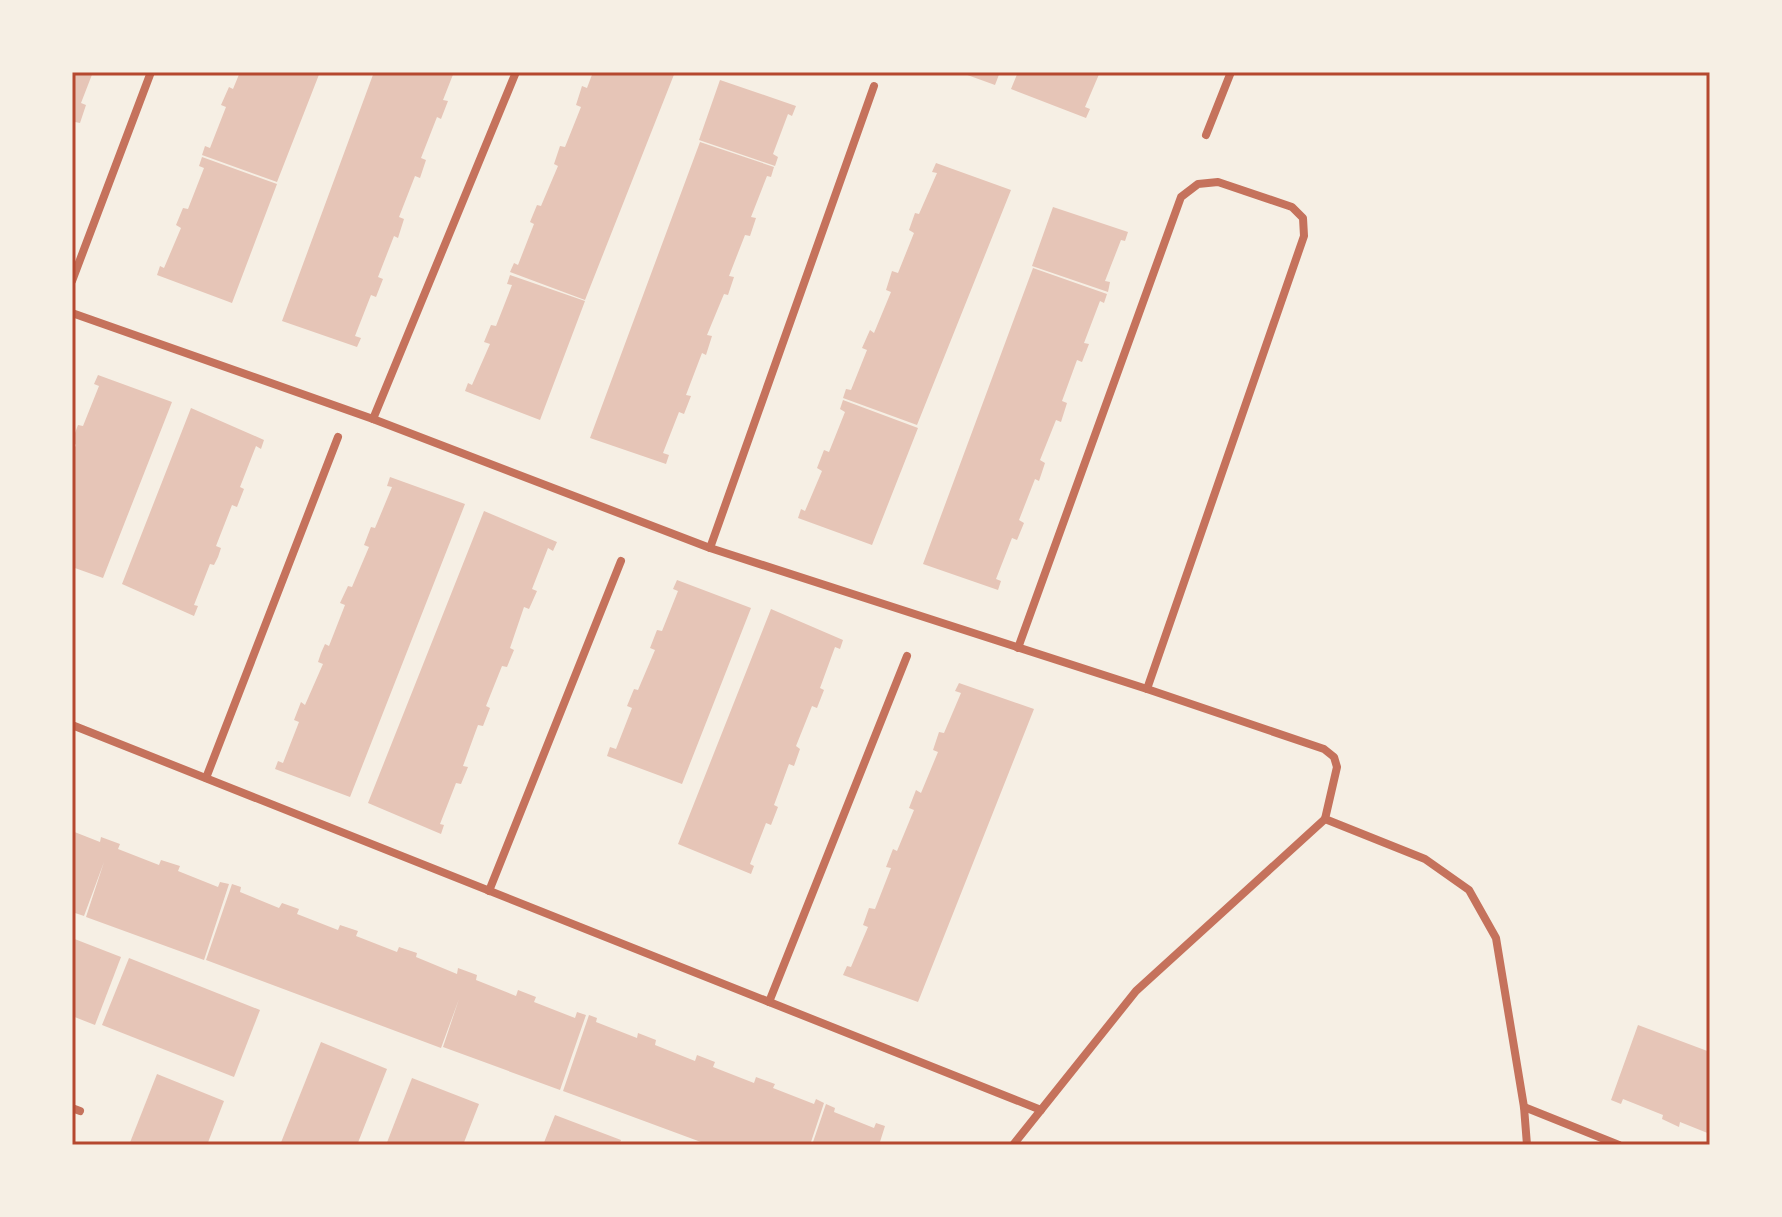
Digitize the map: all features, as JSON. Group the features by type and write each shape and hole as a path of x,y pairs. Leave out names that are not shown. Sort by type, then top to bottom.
{"street":[{"path":"72,281 151,72"},
{"path":"373,419 516,72"},
{"path":"1206,135 1231,72"},
{"path":"710,548 874,86"},
{"path":"1018,648 1181,197 1198,184 1218,182 1292,207 1303,218 1304,236 1147,689"},
{"path":"72,313 373,419 710,548 1147,689 1324,749 1334,757 1337,767 1325,819 1136,991 1013,1145"},
{"path":"206,778 338,437"},
{"path":"489,891 621,561"},
{"path":"769,1002 907,656"},
{"path":"72,725 1041,1110"},
{"path":"1325,819 1425,859 1469,890 1496,938 1524,1107 1527,1145"},
{"path":"1524,1107 1619,1145"}],"building":[{"path":"72,72 93,72 81,103 86,105 80,123 75,122 72,130"},
{"path":"240,72 320,72 277,182 202,155 205,146 210,148 226,107 221,105 229,87 233,89"},
{"path":"374,72 454,72 443,100 448,101 441,119 437,117 421,158 426,160 420,178 415,176 399,217 404,219 398,238 394,236 378,277 383,279 376,297 371,295 355,336 361,338 357,347 282,321"},
{"path":"593,72 675,72 585,300 510,272 514,263 518,265 534,224 530,222 537,205 541,206 558,166 554,164 560,146 565,147 581,107 576,105 582,86 587,88"},
{"path":"959,72 1000,72 995,85"},
{"path":"1018,72 1100,72 1085,107 1090,109 1086,118 1011,89"},
{"path":"720,80 796,106 792,116 788,114 773,154 778,157 775,166 699,140"},
{"path":"700,142 774,167 771,177 767,176 751,217 756,218 750,236 745,235 729,276 734,277 728,295 724,294 707,335 712,336 706,355 702,353 686,395 691,396 684,414 679,412 663,453 669,455 666,464 590,438"},
{"path":"202,157 277,184 232,303 157,275 160,266 164,268 181,228 176,225 183,208 188,209 204,168 199,166"},
{"path":"936,163 1011,190 917,425 843,398 846,389 851,390 867,350 862,348 870,330 874,333 891,292 886,290 892,271 898,273 914,233 909,230 915,213 919,214 937,173 932,172"},
{"path":"1053,207 1128,232 1125,241 1121,240 1105,281 1110,282 1108,292 1032,266"},
{"path":"1033,268 1107,294 1104,303 1100,301 1084,343 1089,344 1082,362 1077,360 1062,401 1067,403 1061,422 1056,420 1040,460 1045,463 1039,481 1035,479 1019,520 1024,523 1017,540 1012,538 996,579 1001,581 998,590 923,564"},
{"path":"510,275 585,301 540,420 465,391 468,383 472,385 490,344 484,342 491,325 496,326 512,285 507,284"},
{"path":"98,375 172,402 103,578 72,567 72,454 76,445 72,441 78,425 83,426 99,386 94,384"},
{"path":"843,400 918,428 872,545 798,518 801,509 805,511 822,471 817,468 824,450 829,452 845,412 840,409"},
{"path":"191,408 264,440 261,449 256,446 240,487 244,489 237,507 232,505 216,546 221,548 218,557 214,565 210,564 194,605 198,606 194,616 122,584"},
{"path":"390,477 465,504 350,797 275,769 278,761 283,763 299,722 294,720 301,702 305,705 323,664 318,662 321,653 325,644 329,646 345,605 340,603 348,586 352,587 369,547 364,545 371,527 375,528 392,487 387,486"},
{"path":"484,511 557,542 553,551 548,548 532,589 537,591 529,609 524,607 510,648 514,650 507,667 502,666 486,706 490,708 483,726 478,725 463,766 468,767 461,784 456,783 440,824 444,825 441,834 368,803"},
{"path":"677,580 751,608 682,784 607,756 610,747 616,749 632,708 627,706 634,689 638,690 655,650 650,648 657,630 662,631 678,591 673,589"},
{"path":"771,609 843,640 840,649 835,647 820,688 824,690 817,708 812,706 796,746 800,749 794,766 789,764 774,805 778,807 771,825 766,823 750,864 754,866 751,874 678,844"},
{"path":"959,683 1034,709 918,1002 843,975 847,966 851,967 868,927 863,925 869,908 875,909 891,868 886,867 893,849 897,851 914,810 909,808 916,790 921,793 938,752 933,750 939,732 944,733 961,693 955,691"},
{"path":"72,831 100,842 101,837 120,844 118,849 159,865 161,860 180,866 178,871 218,887 220,882 229,884 204,960 86,917 104,862 84,916 72,912"},
{"path":"232,884 241,887 240,892 279,908 282,903 299,909 297,914 338,930 340,925 358,931 356,936 397,952 399,947 457,974 458,968 477,975 476,980 516,996 518,990 536,997 534,1002 575,1018 577,1012 586,1015 560,1090 443,1047 459,999 441,1048 206,960"},
{"path":"72,938 121,957 95,1025 72,1016"},
{"path":"129,958 260,1010 234,1077 102,1025"},
{"path":"589,1015 597,1018 596,1022 637,1038 638,1033 656,1040 655,1045 695,1061 697,1055 715,1062 713,1067 754,1083 756,1077 775,1084 773,1088 814,1104 816,1099 824,1103 810,1145 709,1145 563,1091"},
{"path":"1638,1025 1710,1052 1710,1134 1680,1122 1679,1127 1662,1119 1663,1115 1623,1099 1621,1104 1611,1100"},
{"path":"321,1042 387,1069 361,1135 357,1145 280,1145"},
{"path":"157,1074 224,1101 207,1145 129,1145"},
{"path":"412,1078 479,1104 463,1145 386,1145"},
{"path":"826,1104 835,1108 834,1112 874,1128 876,1123 885,1126 879,1145 812,1145"},
{"path":"555,1115 621,1140 619,1145 543,1145"}]}
